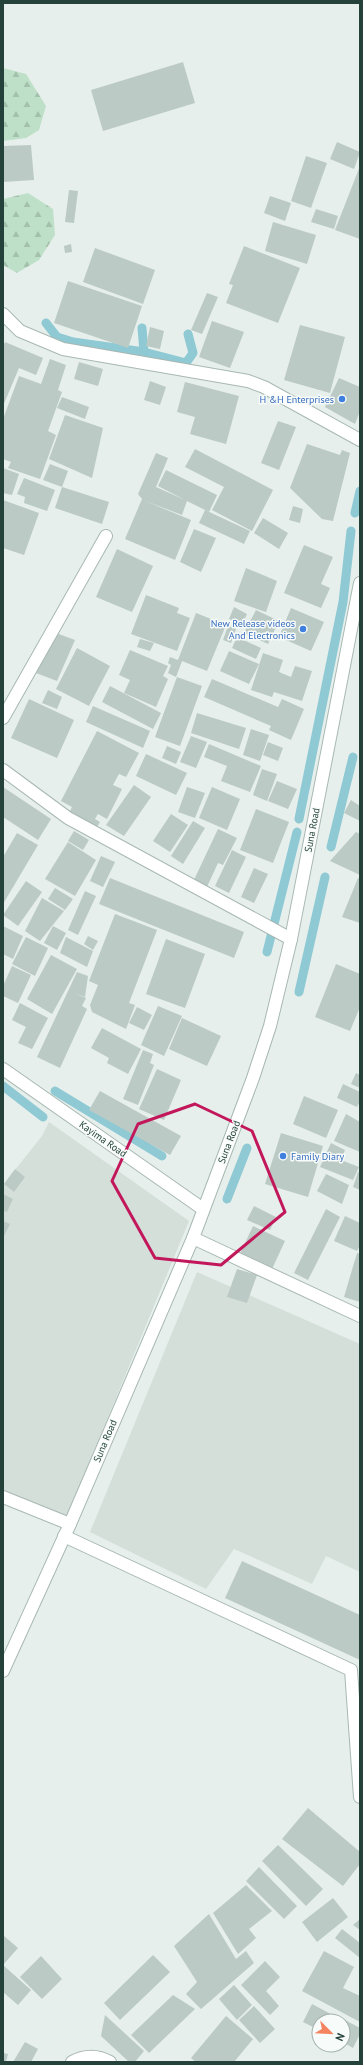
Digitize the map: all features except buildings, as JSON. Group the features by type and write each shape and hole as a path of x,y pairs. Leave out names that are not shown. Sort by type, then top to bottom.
{"street":[{"path":"3,314 20,331 63,349 248,381 264,387 360,440"},
{"path":"3,718 106,536"},
{"name":"Suna Road","path":"3,1671 70,1524 193,1238 255,1071 270,1026 291,939 360,583"},
{"path":"3,770 68,818 291,939"},
{"name":"Kayima Road","path":"3,1069 204,1209"},
{"path":"193,1238 360,1316"},
{"path":"3,1497 70,1524"},
{"path":"64,1536 350,1670 360,1796"},
{"path":"72,2062 83,2057 93,2056 110,2062"}],"highlighted area":[{"path":"195,1104 252,1131 285,1212 221,1265 155,1258 112,1181 138,1124"}],"shaded area":[{"path":"49,1122 189,1221 66,1519 3,1491 3,1185 42,1136"},
{"path":"197,1272 360,1344 360,1572 326,1556 312,1584 234,1549 206,1589 90,1532"}],"green space":[{"path":"3,68 26,74 46,106 39,130 26,138 3,141"},
{"path":"28,193 53,209 55,235 39,260 17,273 3,265 3,199"}],"waterway":[{"path":"46,323 57,337 73,342 144,352 186,363 193,353 188,334"},
{"path":"142,328 144,352"},
{"path":"355,513 360,491"},
{"path":"299,819 343,602 351,531"},
{"path":"331,847 353,757"},
{"path":"267,952 297,832"},
{"path":"299,992 325,877"},
{"path":"3,1086 43,1117"},
{"path":"55,1091 162,1156"},
{"path":"227,1199 247,1148"}],"place":[{"name":"H &H Enterprises","path":"342,399"},
{"name":"New Release videos And Electronics","path":"303,629"},
{"name":"Family Diary","path":"283,1156"}]}
